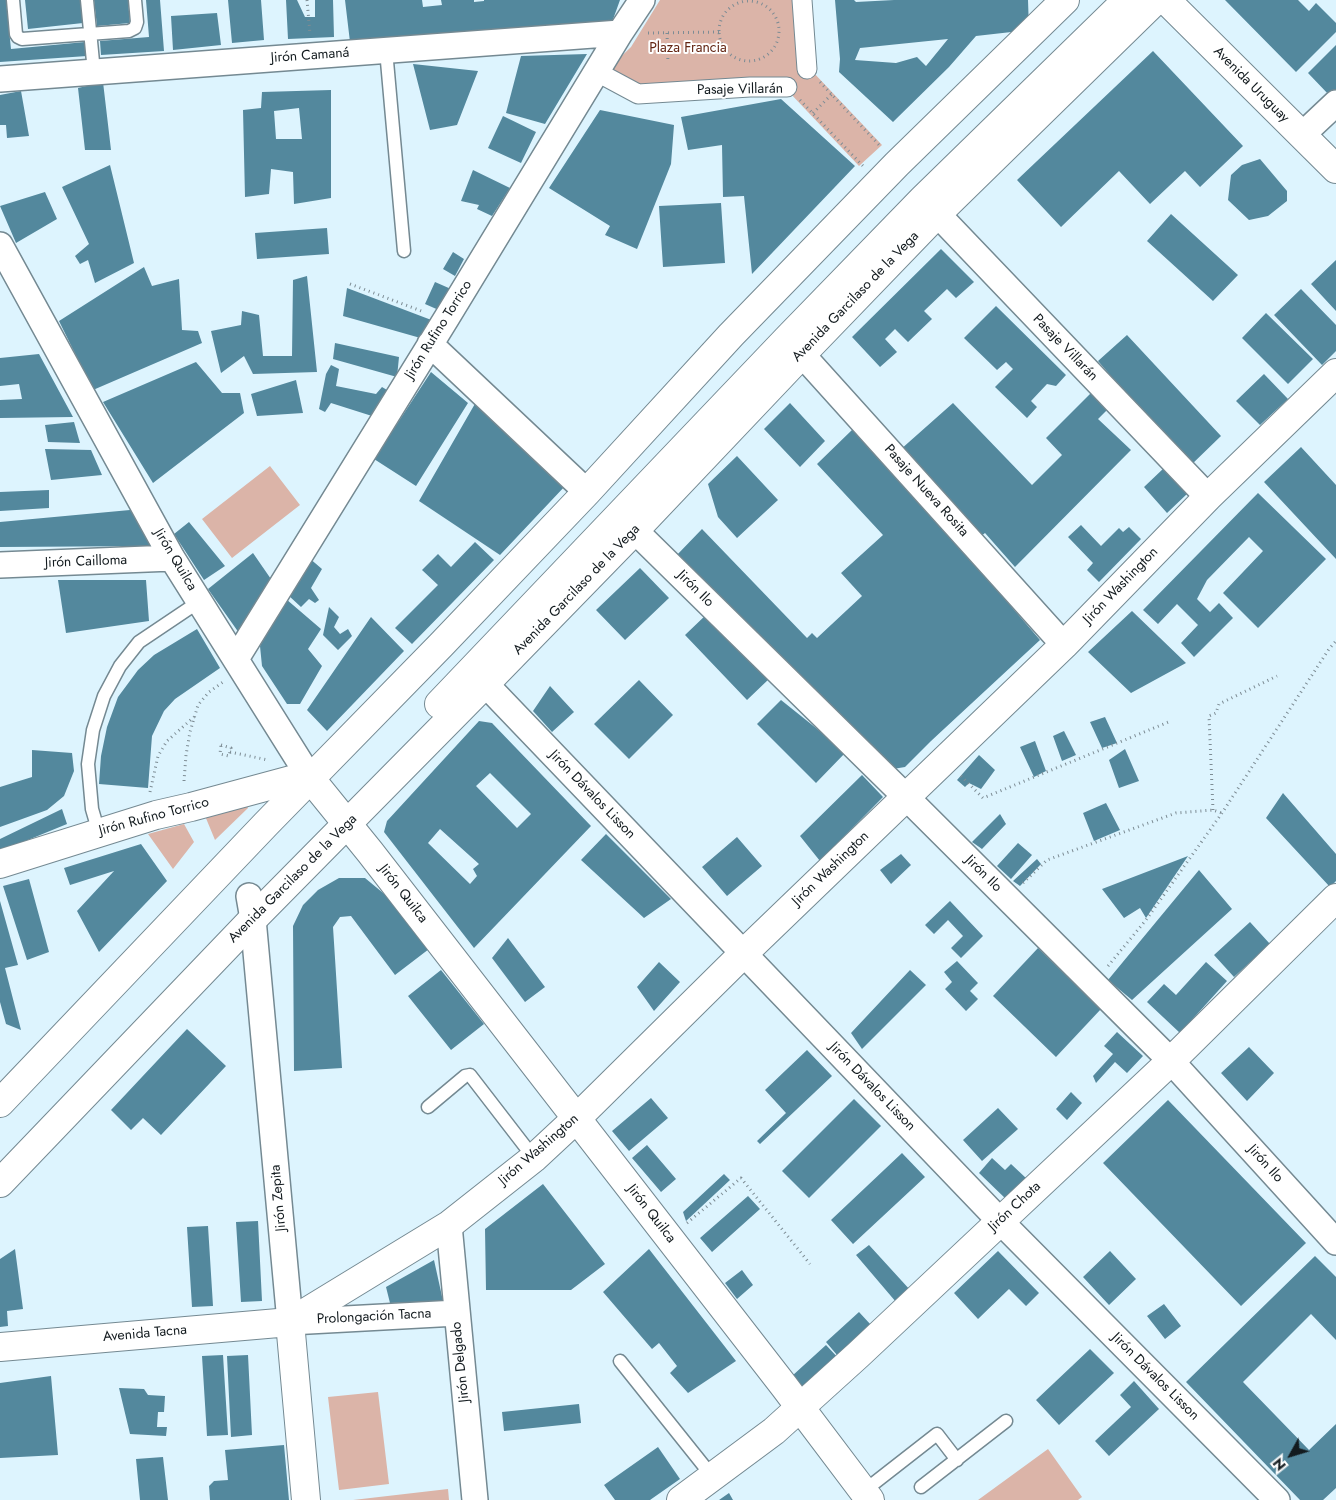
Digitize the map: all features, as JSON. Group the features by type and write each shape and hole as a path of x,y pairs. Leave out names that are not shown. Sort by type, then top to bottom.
{"main road":[{"path":"0,1103 310,778 588,492 731,335 888,173 1065,0"},
{"name":"Avenida Garcilaso de la Vega","path":"0,1158 342,817 627,523 794,346 1128,0"},
{"name":"Avenida Garcilaso de la Vega","path":"930,206 1156,0"},
{"name":"Avenida Uruguay","path":"1166,0 1336,169"},
{"name":"Jirón Washington","path":"290,1322 449,1224 534,1158 1064,645 1208,497 1336,373"},
{"name":"Jirón Quilca","path":"310,778 577,1118 867,1495"},
{"name":"Jirón Rufino Torrico","path":"0,864 156,815 290,780 310,778"},
{"name":"Jirón Chota","path":"681,1500 774,1431 858,1355 1171,1061 1336,898"},
{"name":"Avenida Garcilaso de la Vega","path":"0,1183 251,907"},
{"name":"Avenida Tacna","path":"0,1347 290,1322"},
{"name":"Jirón Zepita","path":"290,1322 306,1500"}],"street":[{"name":"Jirón Rufino Torrico","path":"239,664 430,344 642,0"},
{"path":"802,0 807,69"},
{"name":"Jirón Camaná","path":"0,79 620,33"},
{"name":"Pasaje Villarán","path":"597,72 638,94 750,87 787,87"},
{"path":"1302,135 1336,103"},
{"name":"Pasaje Villarán","path":"930,206 1208,497"},
{"name":"Jirón Quilca","path":"0,245 172,558 310,778"},
{"path":"430,344 588,492"},
{"name":"Pasaje Nueva Rosita","path":"794,346 1064,645"},
{"name":"Jirón Ilo","path":"627,523 1171,1061 1336,1242"},
{"name":"Jirón Cailloma","path":"0,565 172,558"},
{"name":"Jirón Dávalos Lisson","path":"479,676 1000,1221 1277,1500"},
{"name":"Jirón Zepita","path":"251,907 290,1322"},
{"name":"Jirón Delgado","path":"449,1224 475,1500"},
{"name":"Prolongación Tacna","path":"290,1322 457,1313"}],"lane":[{"path":"13,0 16,34 22,39 129,31 135,28 137,22 135,0"},
{"path":"87,0 94,72"},
{"path":"386,50 404,251"},
{"path":"99,832 92,809 88,764 93,730 104,696 120,666 139,642 200,601"},
{"path":"428,1107 465,1076 470,1075 534,1158"},
{"path":"620,1361 712,1476"},
{"path":"921,1487 1006,1421"},
{"path":"867,1495 937,1434 957,1460"}],"path":[{"path":"307,0 311,56"},
{"path":"747,1 757,2 766,6 778,21 780,31 774,49 758,60 739,60 731,55 725,49 719,32 720,23 730,8 738,3 747,1"},
{"path":"620,33 719,32"},
{"path":"666,33 668,63"},
{"path":"807,69 832,94 888,173"},
{"name":"Pasaje Villarán","path":"787,87 813,113 888,173"},
{"path":"813,113 832,94"},
{"path":"350,284 446,318"},
{"path":"1093,984 1146,920 1222,813 1336,641"},
{"path":"184,781 190,732 198,705 209,692 230,676 239,664"},
{"path":"1213,810 1209,716 1216,713 1219,704 1277,676"},
{"path":"150,795 158,756 167,741 195,716"},
{"path":"944,760 983,798 1171,721"},
{"path":"230,752 273,761"},
{"path":"1007,898 1047,860 1176,813 1213,810 1222,813"},
{"path":"670,1238 741,1178 810,1264"}],"green space":[{"name":"Plaza Francia","path":"660,0 808,0 812,71 882,145 859,166 789,92 641,100 601,76 631,47"},
{"path":"270,466 300,505 232,558 202,519"},
{"path":"245,800 248,808 215,840 203,811"},
{"path":"184,824 194,842 173,869 148,834"},
{"path":"378,1392 389,1484 339,1490 328,1397"},
{"path":"1048,1449 1082,1497 1078,1500 978,1500"},
{"path":"448,1489 449,1500 353,1500"}],"building":[{"path":"0,0 6,0 11,49 85,42 87,56 0,62"},
{"path":"25,0 81,0 83,23 28,29"},
{"path":"94,0 128,0 130,23 97,26"},
{"path":"146,0 160,0 164,51 101,55 100,41 149,37"},
{"path":"228,0 261,0 264,40 232,43"},
{"path":"286,0 297,0 305,17 315,17 315,0 333,0 334,37 288,39"},
{"path":"345,0 422,0 423,7 442,5 441,0 474,0 474,2 484,0 620,0 611,25 456,32 350,42"},
{"path":"835,0 854,0 856,2 894,0 1028,0 1029,30 976,36 949,67 893,122 839,72 840,59","holes":["948,39 926,66 917,57 896,63 855,60 860,48"]},
{"path":"1225,0 1298,0 1309,11 1316,3 1336,23 1336,32 1296,72"},
{"path":"217,13 221,45 173,50 171,16"},
{"path":"1336,45 1336,90 1330,96 1308,73"},
{"path":"1153,51 1243,146 1200,187 1185,171 1150,204 1119,171 1061,227 1017,180"},
{"path":"587,54 545,124 506,113 521,56"},
{"path":"413,64 478,71 457,125 430,130"},
{"path":"103,82 111,150 85,150 78,88"},
{"path":"331,90 331,198 294,204 293,172 271,169 269,194 245,197 243,110 261,108 262,92","holes":["299,108 302,139 276,139 274,111"]},
{"path":"21,91 29,136 7,138 6,125 0,125 0,95"},
{"path":"781,99 855,166 752,274 744,196 723,197 722,145 688,150 681,117"},
{"path":"600,110 674,125 671,164 637,249 605,235 610,226 549,188"},
{"path":"503,116 536,132 521,163 488,148"},
{"path":"1260,159 1287,191 1287,201 1268,216 1249,220 1228,200 1231,175 1242,165"},
{"path":"110,165 134,263 95,283 88,260 80,264 75,256 89,244 62,187"},
{"path":"473,170 510,188 492,216 477,209 479,205 461,201"},
{"path":"45,192 57,219 16,243 0,206"},
{"path":"721,203 725,263 663,267 659,206"},
{"path":"1171,214 1238,275 1213,301 1147,241"},
{"path":"327,228 329,254 257,259 255,233"},
{"path":"941,249 974,282 956,298 947,289 924,311 932,319 908,342 895,329 885,339 897,352 880,367 852,337"},
{"path":"453,252 464,259 455,276 443,269"},
{"path":"1336,260 1336,311 1311,284"},
{"path":"144,267 152,286 179,279 182,330 198,331 202,343 93,390 59,321"},
{"path":"307,276 317,372 253,374 244,356 221,373 211,331 241,325 242,311 259,315 263,356 292,356 293,280"},
{"path":"435,282 451,289 441,311 425,304"},
{"path":"347,288 434,321 424,339 343,316"},
{"path":"1301,289 1336,325 1336,351 1322,365 1274,315"},
{"path":"996,306 1066,375 1056,386 1047,384 1031,401 1037,407 1027,418 995,387 1013,369 1006,362 997,370 964,338"},
{"path":"1266,313 1313,359 1288,384 1242,338"},
{"path":"1127,335 1221,436 1189,467 1098,361"},
{"path":"335,343 399,357 397,377 333,359"},
{"path":"39,354 73,417 0,418 0,400 22,399 19,384 0,386 0,358"},
{"path":"196,362 222,393 240,393 244,413 153,483 103,402"},
{"path":"331,365 339,369 336,386 376,394 382,387 387,390 372,416 331,403 325,412 319,409 326,374"},
{"path":"431,372 468,403 416,486 374,459"},
{"path":"1264,374 1288,399 1260,425 1236,401"},
{"path":"296,380 303,413 257,416 251,394"},
{"path":"1093,391 1109,408 1098,419 1131,450 1015,567 985,533 980,537 900,450 953,403 1032,485 1062,455 1046,438"},
{"path":"476,402 566,485 500,555 419,501"},
{"path":"790,403 825,441 800,467 764,429"},
{"path":"74,422 80,443 48,442 45,425"},
{"path":"853,429 1040,640 905,767 893,769 675,557 702,529 807,638 812,633 817,638 862,596 841,573 883,535 817,464"},
{"path":"1301,447 1336,485 1336,559 1264,482"},
{"path":"45,449 91,450 102,475 51,480"},
{"path":"737,456 778,500 737,538 718,517 708,484"},
{"path":"1165,467 1188,493 1167,513 1144,487"},
{"path":"49,490 49,508 0,511 0,492"},
{"path":"1258,493 1326,559 1258,628 1223,593 1263,551 1249,537 1207,580 1197,599 1210,612 1219,603 1233,618 1194,657 1181,643 1198,625 1177,604 1158,624 1143,610"},
{"path":"130,510 155,546 0,547 0,522"},
{"path":"189,522 225,566 204,580 174,534"},
{"path":"1081,525 1101,546 1119,528 1123,532 1129,527 1141,539 1099,582 1087,570 1093,563 1068,537"},
{"path":"475,542 494,560 412,644 395,628 438,585 422,570 438,554 451,567"},
{"path":"253,553 273,582 239,633 208,589"},
{"path":"308,557 322,569 311,588 319,600 315,603 309,599 301,607 288,595"},
{"path":"640,568 669,598 625,640 596,610"},
{"path":"58,580 146,580 149,621 66,633"},
{"path":"286,599 321,629 308,649 322,666 300,704 287,704 262,666 260,646"},
{"path":"329,607 339,617 334,627 340,634 348,629 352,636 338,650 323,635"},
{"path":"1132,611 1186,663 1131,693 1088,652"},
{"path":"708,613 770,678 747,700 685,635"},
{"path":"371,617 404,651 327,731 307,710"},
{"path":"197,629 220,668 175,699 164,711 152,736 148,788 99,784 101,756 107,727 118,697 138,670 154,655"},
{"path":"639,680 673,715 629,759 594,724"},
{"path":"550,686 574,712 552,732 533,711"},
{"path":"781,700 846,752 816,783 757,724"},
{"path":"1105,717 1117,743 1102,748 1090,722"},
{"path":"479,721 492,723 591,826 474,948 384,832 387,821","holes":["490,773 531,814 517,828 476,786","440,829 479,864 473,869 477,876 470,884 428,843"]},
{"path":"1064,731 1076,755 1062,761 1053,736"},
{"path":"1035,741 1046,771 1034,777 1020,747"},
{"path":"1125,749 1139,781 1119,788 1109,760"},
{"path":"32,750 72,753 74,771 64,796 47,810 0,827 0,787 32,777"},
{"path":"979,755 995,770 981,789 969,783 965,787 957,780"},
{"path":"862,775 883,797 820,861 800,836"},
{"path":"1283,793 1336,854 1336,881 1330,887 1266,818"},
{"path":"1106,803 1120,830 1094,841 1083,813"},
{"path":"62,809 67,824 1,851 0,839"},
{"path":"1000,814 1006,824 982,849 972,842"},
{"path":"606,834 671,899 644,918 581,860"},
{"path":"737,837 762,866 727,896 702,867"},
{"path":"1018,843 1032,855 1011,879 997,866"},
{"path":"141,844 167,881 99,952 77,911 114,871 70,885 64,868"},
{"path":"901,854 911,865 891,884 880,870"},
{"path":"1188,856 1146,918 1140,908 1124,918 1102,889"},
{"path":"1037,859 1041,864 1020,886 1013,881"},
{"path":"1199,870 1232,909 1132,1000 1108,980"},
{"path":"339,878 365,878 394,902 429,949 395,975 351,916 340,917 333,927 342,1068 294,1071 293,926 303,905 318,890"},
{"path":"29,879 49,952 27,960 3,886"},
{"path":"0,901 18,965 5,968 21,1030 6,1024 0,1002"},
{"path":"950,901 983,936 961,958 951,948 963,936 948,920 934,934 925,925"},
{"path":"1250,922 1270,944 1234,977 1214,955"},
{"path":"508,938 545,987 525,1002 492,958"},
{"path":"1038,948 1101,1009 1056,1057 993,996"},
{"path":"957,961 978,983 970,991 978,999 966,1011 945,989 952,982 944,972"},
{"path":"659,962 680,982 654,1011 637,987"},
{"path":"1206,962 1227,981 1180,1033 1147,1002 1164,984 1176,995"},
{"path":"441,970 484,1024 451,1050 408,996"},
{"path":"910,970 926,985 862,1049 851,1033"},
{"path":"187,1029 226,1066 161,1135 143,1118 131,1130 111,1110"},
{"path":"1117,1032 1143,1056 1127,1073 1115,1062 1096,1083 1093,1076 1113,1054 1104,1046"},
{"path":"1249,1047 1274,1073 1247,1101 1221,1073"},
{"path":"807,1050 832,1076 760,1144 757,1141 786,1113 765,1090"},
{"path":"1071,1092 1082,1103 1067,1120 1056,1109"},
{"path":"651,1098 668,1118 629,1151 612,1131"},
{"path":"854,1099 881,1126 809,1198 782,1171"},
{"path":"1168,1100 1306,1243 1241,1306 1103,1163"},
{"path":"998,1108 1018,1129 982,1161 963,1140"},
{"path":"647,1145 676,1179 661,1192 632,1158"},
{"path":"902,1153 925,1177 853,1244 831,1220"},
{"path":"992,1158 1005,1170 1011,1164 1027,1179 1007,1200 979,1173"},
{"path":"724,1174 730,1180 686,1221 683,1212"},
{"path":"543,1184 605,1264 571,1290 486,1290 485,1229"},
{"path":"748,1196 760,1209 712,1252 700,1238"},
{"path":"258,1221 262,1301 241,1302 236,1222"},
{"path":"208,1226 213,1306 192,1307 187,1227"},
{"path":"869,1245 911,1291 896,1302 856,1255"},
{"path":"15,1249 23,1309 7,1311 8,1326 0,1327 0,1259"},
{"path":"649,1249 736,1361 688,1393 670,1373 677,1366 659,1343 652,1349 603,1292"},
{"path":"998,1251 1039,1293 1026,1306 1009,1289 978,1319 954,1293"},
{"path":"1110,1251 1136,1279 1109,1305 1083,1277"},
{"path":"1315,1256 1336,1277 1336,1340 1311,1314 1243,1382 1309,1450 1336,1424 1336,1488 1323,1500 1300,1500 1186,1382"},
{"path":"434,1260 443,1301 390,1303 386,1287"},
{"path":"742,1270 753,1285 737,1299 725,1283"},
{"path":"1164,1304 1181,1326 1165,1339 1147,1316"},
{"path":"859,1312 871,1325 837,1355 826,1342"},
{"path":"826,1345 841,1361 804,1388 792,1376"},
{"path":"1090,1349 1114,1373 1059,1425 1036,1400"},
{"path":"223,1355 228,1435 207,1436 202,1356"},
{"path":"248,1355 252,1435 231,1437 227,1356"},
{"path":"51,1376 58,1455 0,1458 0,1383"},
{"path":"1134,1381 1159,1409 1109,1456 1095,1441 1131,1407 1120,1395"},
{"path":"119,1388 144,1389 148,1395 165,1396 164,1412 158,1412 157,1427 167,1427 166,1436 130,1434"},
{"path":"579,1404 581,1423 504,1431 502,1412"},
{"path":"284,1445 289,1500 210,1500 209,1486 214,1481 228,1480 225,1450"},
{"path":"658,1447 680,1479 650,1500 615,1500 604,1485"},
{"path":"163,1457 168,1500 140,1500 136,1459"},
{"path":"729,1493 733,1500 719,1500"}]}
